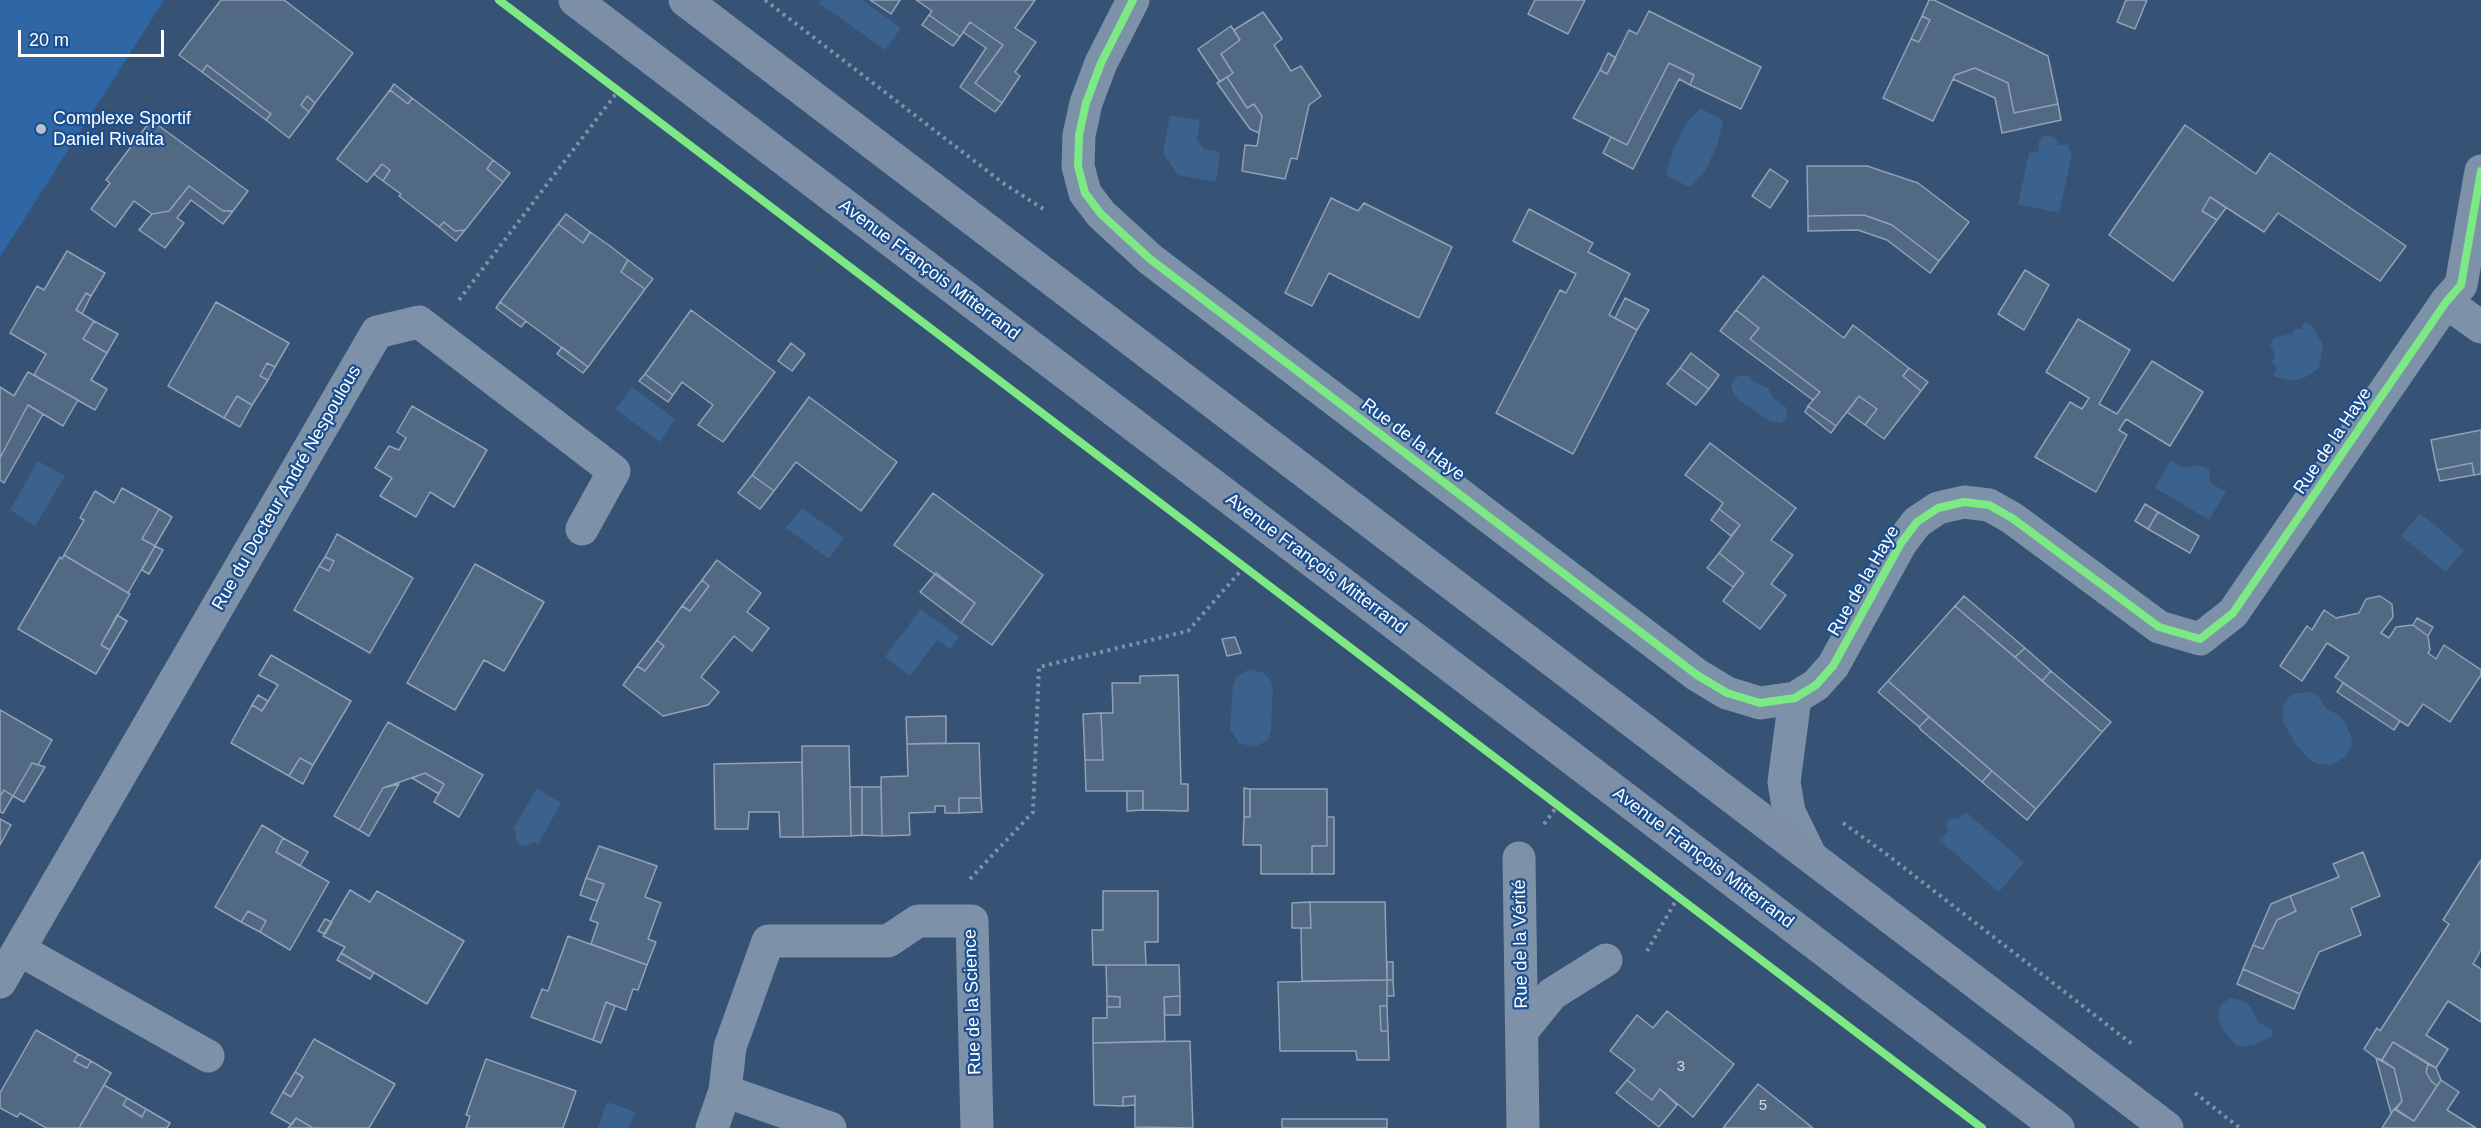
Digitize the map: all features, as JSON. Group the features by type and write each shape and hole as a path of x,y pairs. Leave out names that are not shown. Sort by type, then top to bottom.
{"main road":[{"name":"Avenue François Mitterrand","path":"575,0 2058,1128"},
{"path":"685,0 2167,1128"}],"street":[{"name":"Rue de la Haye","path":"1132,0 1101,63 1086,103 1078,135 1078,166 1085,193 1101,214 1150,259 1697,675 1727,693 1760,703 1795,698 1816,685 1833,666 1901,543 1917,522 1938,508 1964,502 1989,505 2012,518 2159,627 2200,639 2233,613 2446,302 2461,285 2481,171"},
{"path":"2446,302 2481,327"},
{"name":"Rue du Docteur André Nespoulous","path":"0,982 377,332 419,322 614,471 582,529"},
{"path":"1795,698 1784,782 1789,812 1811,857"},
{"name":"Rue de la Vérité","path":"1519,858 1523,1128"},
{"name":"Rue de la Science","path":"725,1091 730,1047 768,941 888,941 918,921 972,921 977,1128"},
{"path":"20,950 208,1056"},
{"name":"Rue de la Vérité","path":"1522,1030 1552,994 1606,960"},
{"path":"712,1128 725,1091 830,1128"}],"path":[{"path":"609,83 628,98"},
{"path":"433,333 618,91"},
{"path":"1235,560 1254,574"},
{"path":"952,921 954,896 1033,812 1039,667 1188,632 1244,567"},
{"path":"1549,798 1567,812"},
{"path":"1670,891 1688,904"},
{"path":"1606,960 1626,968 1650,948 1678,897"}],"shaded area":[{"name":"Complexe Sportif Daniel Rivalta","path":"0,0 164,0 0,257"},
{"path":"821,0 862,0 901,28 885,50 819,3"},
{"path":"1700,108 1723,120 1718,143 1706,170 1689,187 1666,175 1673,149 1687,123"},
{"path":"1170,115 1200,120 1197,140 1204,149 1220,152 1216,182 1178,175 1163,153"},
{"path":"2045,135 2054,137 2059,145 2068,145 2072,155 2059,213 2018,204 2029,153 2039,151 2039,141"},
{"path":"2305,322 2312,325 2323,345 2319,368 2306,377 2293,381 2273,376 2277,367 2272,362 2275,355 2270,344 2275,337 2292,334 2295,329 2301,329"},
{"path":"1747,375 1754,382 1768,388 1773,398 1786,407 1787,418 1781,423 1771,422 1740,401 1733,393 1731,384 1738,376"},
{"path":"632,387 675,419 660,442 615,409"},
{"path":"2170,460 2184,468 2199,465 2209,469 2211,483 2226,492 2209,520 2155,488"},
{"path":"38,461 65,476 35,526 10,510"},
{"path":"802,508 844,538 829,559 786,528"},
{"path":"2420,513 2464,550 2446,572 2401,536"},
{"path":"921,609 959,637 950,649 937,640 910,676 885,657"},
{"path":"1250,669 1264,673 1273,687 1271,732 1267,741 1254,747 1239,743 1230,729 1233,685 1237,676"},
{"path":"2312,692 2320,698 2326,709 2344,720 2352,738 2351,747 2345,757 2331,765 2311,761 2297,746 2283,722 2283,706 2289,697 2296,693"},
{"path":"537,788 561,803 538,845 534,842 527,846 521,845 516,840 516,832 513,829"},
{"path":"1966,812 2024,862 1999,892 1939,840 1948,832 1946,825 1948,820 1959,818"},
{"path":"2229,998 2240,1000 2250,1006 2258,1022 2271,1029 2273,1035 2257,1044 2242,1047 2236,1045 2221,1027 2218,1018 2220,1006"},
{"path":"607,1102 635,1112 629,1128 598,1128"}],"building":[{"path":"221,0 284,0 353,53 315,103 307,96 301,105 309,112 289,138 266,120 271,114 207,65 202,72 179,55"},
{"path":"870,0 900,0 891,14"},
{"path":"916,0 1035,0 1015,28 1036,42 1015,72 1020,76 1002,103 975,83 1003,45 970,22 960,37 929,15 932,11"},
{"path":"1535,0 1585,0 1568,34 1528,14"},
{"path":"1929,0 1934,0 2048,56 2058,104 2014,113 2008,83 1975,68 1955,75 1933,121 1883,98 1911,39 1919,42 1930,20 1922,16"},
{"path":"2126,0 2147,0 2135,29 2117,22"},
{"path":"1649,11 1761,67 1741,109 1690,85 1694,75 1669,63 1627,145 1573,118 1600,70 1607,74 1629,30 1637,34"},
{"path":"1263,12 1282,39 1274,45 1291,71 1301,66 1321,96 1309,105 1297,159 1291,158 1285,179 1242,171 1245,145 1257,146 1262,116 1254,104 1247,108 1227,77 1233,73 1221,54 1240,40 1234,30"},
{"path":"929,15 960,37 953,46 922,25"},
{"path":"1922,16 1930,20 1919,42 1911,39"},
{"path":"970,22 1003,45 975,83 1002,103 995,112 960,87 986,48 963,32"},
{"path":"1231,26 1240,40 1221,54 1233,73 1220,82 1198,49"},
{"path":"1608,53 1616,58 1607,74 1600,70"},
{"path":"1669,63 1694,75 1690,85 1679,79 1633,169 1603,153 1611,137 1627,145"},
{"path":"207,65 271,114 266,120 202,72"},
{"path":"1975,68 2008,83 2014,113 2058,104 2061,120 2002,133 1995,98 1953,79 1955,75"},
{"path":"1227,77 1247,108 1254,104 1262,116 1259,133 1250,129 1217,83"},
{"path":"394,84 412,98 408,104 390,90"},
{"path":"390,90 408,104 412,98 493,160 487,169 503,182 465,230 455,231 444,222 439,227 399,196 401,194 383,181 390,170 382,164 367,182 337,159"},
{"path":"307,96 315,103 309,112 301,105"},
{"path":"151,120 248,191 233,211 223,211 189,186 169,211 152,214 134,201 115,227 91,209 110,183 106,180"},
{"path":"2185,125 2256,174 2270,153 2406,246 2380,281 2278,213 2264,232 2210,197 2202,211 2217,220 2173,281 2109,235"},
{"path":"493,160 510,173 503,182 487,169"},
{"path":"382,164 390,170 383,181 374,174"},
{"path":"1807,166 1867,166 1918,183 1969,222 1939,261 1892,225 1864,215 1808,216"},
{"path":"1770,169 1788,181 1770,208 1752,196"},
{"path":"189,186 223,211 233,211 223,224 191,200 177,218 184,223 165,248 139,230 152,214 169,211"},
{"path":"2210,197 2226,208 2217,220 2202,211"},
{"path":"1331,198 1358,211 1364,203 1452,247 1419,318 1329,273 1312,306 1285,293"},
{"path":"1529,209 1593,243 1588,252 1630,274 1609,315 1637,330 1573,454 1496,413 1560,290 1566,293 1576,274 1513,241"},
{"path":"566,214 590,232 583,243 558,224"},
{"path":"1864,215 1892,225 1939,261 1930,273 1887,240 1858,230 1808,231 1808,216"},
{"path":"444,222 455,231 465,230 456,241 439,227"},
{"path":"558,224 583,243 590,232 610,246 628,260 621,272 645,289 588,367 500,302"},
{"path":"67,251 105,273 91,296 86,293 76,310 94,321 83,339 107,353 91,380 107,389 95,410 34,375 46,354 10,333 37,286 44,290"},
{"path":"628,260 653,279 645,289 621,272"},
{"path":"2025,270 2049,285 2024,330 1998,314"},
{"path":"1763,276 1844,338 1853,325 1909,368 1903,376 1921,391 1884,439 1865,425 1877,409 1859,396 1836,426 1808,406 1820,392 1750,339 1759,328 1736,310"},
{"path":"86,293 91,296 82,314 76,310"},
{"path":"1625,298 1649,310 1637,330 1615,318"},
{"path":"216,302 289,343 275,367 267,363 260,376 268,380 252,405 237,396 224,418 168,386"},
{"path":"500,302 526,321 521,327 496,308"},
{"path":"691,310 775,372 723,442 698,425 713,405 682,382 673,395 645,374"},
{"path":"1736,310 1759,328 1750,339 1820,392 1813,400 1720,331"},
{"path":"2078,319 2130,350 2099,404 2117,414 2152,361 2203,392 2170,446 2126,419 2119,430 2127,435 2096,492 2035,457 2070,402 2082,409 2089,398 2046,372"},
{"path":"94,321 118,334 107,353 83,339"},
{"path":"791,343 805,354 792,371 778,361"},
{"path":"562,347 588,367 583,373 557,354"},
{"path":"1691,353 1719,375 1709,389 1680,368"},
{"path":"267,363 275,367 268,380 260,376"},
{"path":"1680,368 1709,389 1696,405 1667,384"},
{"path":"1909,368 1928,382 1921,391 1903,376"},
{"path":"28,372 78,400 63,426 28,405 0,458 0,387 14,396"},
{"path":"645,374 673,395 668,402 639,381"},
{"path":"237,396 252,405 240,427 224,418"},
{"path":"1859,396 1877,409 1865,425 1847,412"},
{"path":"809,397 897,462 861,511 796,462 774,491 752,475"},
{"path":"28,405 43,414 4,483 0,480 0,458"},
{"path":"412,406 487,450 454,507 430,492 416,517 380,496 392,478 375,468 389,446 399,450 406,438 397,432"},
{"path":"1808,406 1836,426 1831,433 1805,412"},
{"path":"2481,430 2481,474 2474,475 2472,463 2437,470 2431,440"},
{"path":"1710,443 1796,508 1771,540 1793,555 1771,584 1786,595 1760,629 1723,601 1744,573 1719,553 1740,525 1719,509 1723,503 1685,475"},
{"path":"2472,463 2474,475 2440,481 2437,470"},
{"path":"752,475 774,491 760,509 738,493"},
{"path":"122,488 159,509 142,539 155,546 128,593 64,555 84,520 80,518 95,491 114,503"},
{"path":"933,493 1043,575 992,645 961,623 975,603 894,545"},
{"path":"2145,504 2158,512 2148,529 2135,521"},
{"path":"159,509 172,517 155,546 142,539"},
{"path":"1719,509 1740,525 1731,536 1711,520"},
{"path":"2158,512 2199,536 2190,553 2148,529"},
{"path":"337,534 413,578 370,653 294,610 319,566 329,571 334,561 325,557"},
{"path":"155,546 163,550 149,574 142,570"},
{"path":"1719,553 1744,573 1733,587 1707,568"},
{"path":"64,555 130,594 101,645 110,650 96,674 18,629 60,557 62,559"},
{"path":"325,557 334,561 329,571 319,566"},
{"path":"717,560 761,593 747,612 769,628 752,651 734,636 701,677 719,692 708,705 663,716 623,685 637,666 645,671 664,646 657,640 682,606 690,611 709,586 702,580"},
{"path":"475,564 544,602 504,671 484,660 455,710 407,683"},
{"path":"936,573 975,603 961,623 920,592"},
{"path":"702,580 709,586 690,611 682,606"},
{"path":"1964,596 2025,648 2015,657 1955,606"},
{"path":"2380,596 2392,604 2393,617 2381,633 2389,638 2396,627 2413,625 2428,636 2430,650 2428,653 2436,659 2444,645 2481,670 2481,675 2450,722 2423,704 2408,726 2400,721 2335,677 2349,657 2327,643 2302,681 2280,666 2307,626 2312,630 2324,610 2336,618 2359,613 2366,599"},
{"path":"1955,606 2102,732 2036,809 1888,681"},
{"path":"117,615 127,621 110,650 101,645"},
{"path":"2417,618 2433,627 2428,636 2413,625"},
{"path":"1235,637 1241,653 1227,656 1222,639"},
{"path":"657,640 664,646 645,671 637,666"},
{"path":"2025,648 2051,671 2042,681 2015,657"},
{"path":"271,655 351,701 313,765 300,758 289,776 231,743 252,705 262,711 278,685 259,675"},
{"path":"2051,671 2111,722 2102,732 2042,681"},
{"path":"1178,675 1181,784 1188,784 1188,811 1143,810 1143,791 1086,791 1085,760 1103,760 1101,713 1113,713 1112,683 1140,683 1140,676"},
{"path":"1888,681 1929,717 1919,727 1878,692"},
{"path":"2343,683 2400,721 2394,730 2337,692"},
{"path":"258,695 268,701 262,711 252,705"},
{"path":"0,710 52,740 38,765 32,763 13,796 4,790 0,796"},
{"path":"1101,713 1103,760 1085,760 1083,714"},
{"path":"946,716 946,743 907,744 906,717"},
{"path":"1929,717 1992,771 1982,782 1921,730 1919,727"},
{"path":"388,722 483,775 459,817 434,802 444,784 425,773 383,788 359,830 334,816"},
{"path":"979,743 981,798 959,798 959,813 945,813 945,806 935,806 935,812 909,813 910,835 882,836 881,777 908,776 907,744"},
{"path":"802,746 849,746 851,836 803,837"},
{"path":"300,758 313,765 303,784 289,776"},
{"path":"802,762 803,837 780,837 779,812 749,812 748,829 715,829 714,764"},
{"path":"32,763 45,767 24,802 13,796"},
{"path":"1992,771 2036,809 2027,820 1982,782"},
{"path":"425,773 444,784 439,794 412,778"},
{"path":"399,784 369,836 359,830 383,788"},
{"path":"850,787 862,787 862,835 851,836"},
{"path":"862,787 881,787 882,836 862,835"},
{"path":"1244,788 1250,789 1250,817 1244,817"},
{"path":"1250,789 1327,789 1327,846 1312,846 1312,874 1261,874 1261,845 1243,845 1244,817 1250,817"},
{"path":"4,790 13,796 3,813 0,812 0,796"},
{"path":"1127,791 1143,791 1143,810 1127,811"},
{"path":"959,798 981,798 982,812 959,813"},
{"path":"1327,817 1334,817 1334,874 1312,874 1312,846 1327,846"},
{"path":"0,819 11,825 0,845"},
{"path":"262,825 283,838 276,852 329,882 290,950 260,932 266,921 248,911 241,922 215,907"},
{"path":"283,838 308,852 300,866 276,852"},
{"path":"599,846 657,866 645,897 661,903 648,939 656,942 647,965 591,944 598,923 590,920 604,884 586,878"},
{"path":"2363,852 2380,896 2351,908 2361,935 2319,952 2300,994 2243,969 2253,945 2263,949 2277,920 2296,911 2290,896 2339,877 2333,864"},
{"path":"2481,860 2481,950 2473,964 2481,969 2481,1022 2448,1001 2426,1035 2448,1049 2436,1068 2393,1042 2382,1060 2376,1058 2364,1049 2377,1028 2380,1031 2449,924 2443,920"},
{"path":"586,878 604,884 597,901 580,895"},
{"path":"350,890 370,902 377,891 464,941 427,1004 341,953 345,947 323,936"},
{"path":"1103,891 1158,891 1158,942 1145,942 1146,965 1093,965 1092,930 1103,930"},
{"path":"2290,896 2296,911 2277,920 2263,949 2253,945 2271,904"},
{"path":"1310,902 1311,928 1292,928 1292,903"},
{"path":"1310,902 1385,902 1387,980 1302,981 1301,928 1311,928"},
{"path":"248,911 266,921 260,932 241,922"},
{"path":"325,919 332,922 325,934 318,931"},
{"path":"568,936 647,965 638,990 633,989 626,1010 606,1002 593,1040 531,1017 542,989 548,991"},
{"path":"341,953 374,973 370,979 337,960"},
{"path":"1387,962 1393,962 1393,980 1387,980"},
{"path":"1106,965 1179,965 1180,996 1164,997 1165,1041 1093,1043 1093,1018 1107,1018 1107,1007 1120,1007 1120,997 1107,996"},
{"path":"2243,969 2300,994 2294,1009 2237,984"},
{"path":"1387,980 1393,980 1394,996 1387,996"},
{"path":"1387,980 1387,1006 1380,1006 1381,1031 1388,1031 1389,1060 1357,1060 1356,1051 1280,1051 1278,982"},
{"path":"1107,996 1120,997 1120,1007 1107,1007"},
{"path":"1180,996 1180,1015 1165,1015 1164,997"},
{"path":"606,1002 615,1006 601,1043 593,1040"},
{"path":"1380,1006 1387,1006 1388,1031 1381,1031"},
{"path":"1667,1011 1734,1064 1693,1117 1660,1089 1652,1100 1627,1080 1635,1070 1610,1051 1637,1015 1653,1028"},
{"path":"36,1030 78,1054 74,1061 87,1068 91,1061 111,1073 79,1128 46,1128 20,1113 17,1117 0,1108 0,1093"},
{"path":"314,1039 395,1084 369,1128 313,1128 296,1118 292,1125 271,1113 283,1092 291,1097 303,1077 295,1072"},
{"path":"1190,1041 1193,1128 1135,1127 1135,1096 1123,1097 1123,1106 1094,1105 1093,1043"},
{"path":"2393,1042 2428,1064 2426,1072 2437,1086 2414,1121 2396,1109 2402,1101 2394,1068 2382,1060"},
{"path":"78,1054 91,1061 87,1068 74,1061"},
{"path":"2376,1058 2394,1068 2402,1101 2391,1113"},
{"path":"486,1059 576,1091 563,1128 466,1128 470,1116 466,1115"},
{"path":"2428,1064 2436,1068 2441,1080 2437,1086 2426,1072"},
{"path":"295,1072 303,1077 291,1097 283,1092"},
{"path":"1627,1080 1652,1100 1660,1089 1677,1105 1659,1127 1616,1093"},
{"path":"2441,1080 2459,1092 2447,1110 2476,1128 2382,1128 2394,1109 2414,1121"},
{"path":"1758,1084 1813,1128 1723,1128"},
{"path":"104,1085 127,1098 123,1105 142,1117 146,1109 170,1123 167,1128 79,1128"},
{"path":"1135,1096 1135,1105 1123,1106 1123,1097"},
{"path":"127,1098 146,1109 142,1117 123,1105"},
{"path":"296,1118 313,1128 288,1128"},
{"path":"1282,1119 1387,1119 1387,1128 1282,1128"}],"cycle path":[{"path":"499,0 1982,1128"},
{"path":"1133,0 1101,63 1086,103 1079,135 1078,166 1085,193 1101,214 1150,259 1697,675 1727,693 1760,703 1795,698 1816,685 1833,666 1901,543 1917,522 1938,508 1964,502 1989,505 2012,518 2159,627 2200,639 2233,613 2446,302 2461,285 2481,171"}],"place":[{"name":"Complexe Sportif Daniel Rivalta","path":"41,129"}]}
